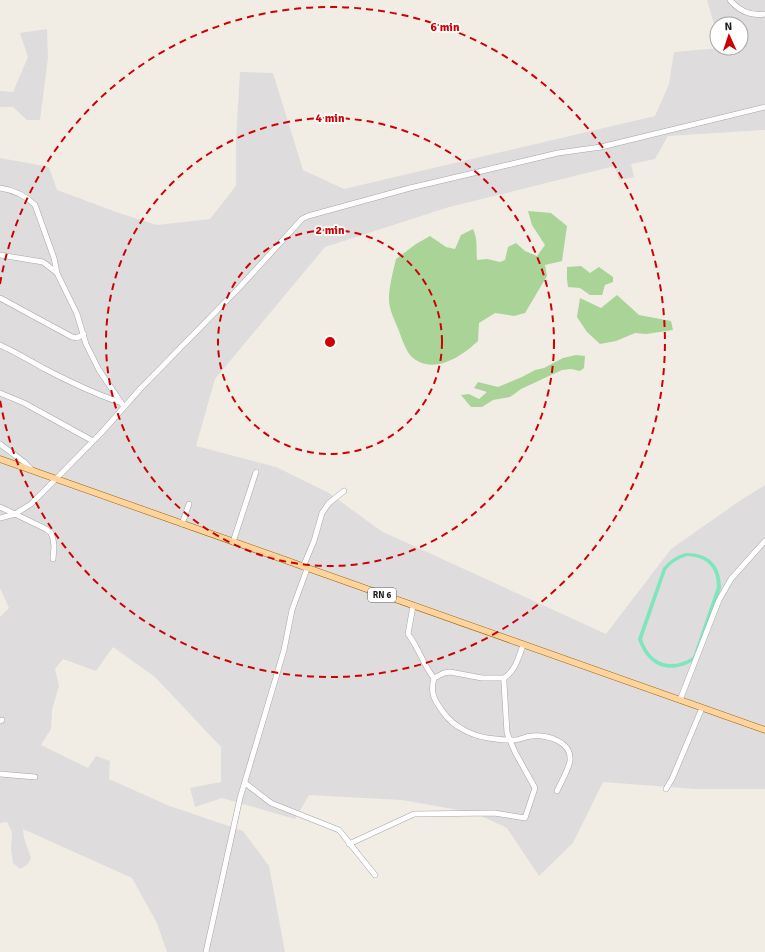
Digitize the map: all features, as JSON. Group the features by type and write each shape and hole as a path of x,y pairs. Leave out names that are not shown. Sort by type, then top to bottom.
{"main road":[{"name":"RN 6","path":"0,459 765,730"}],"street":[{"path":"730,0 741,10 749,14 765,14"},
{"path":"0,518 15,514 39,496 93,441 141,388 237,290 302,219 308,216 410,188 558,153 601,147 765,107"},
{"path":"0,188 29,198 35,205 54,258 57,273 77,314 86,344 99,370 119,402 124,407"},
{"path":"0,255 43,262 49,262 54,258"},
{"path":"43,262 57,273"},
{"path":"0,298 72,337 77,338 84,334"},
{"path":"0,345 87,390 119,402"},
{"path":"0,393 24,403 93,441"},
{"path":"0,444 32,470"},
{"path":"232,542 256,472"},
{"path":"206,952 237,810 280,664 292,610 322,513 329,504 344,491"},
{"path":"182,524 189,504"},
{"path":"0,507 46,529 51,533 54,539 53,559"},
{"path":"680,700 719,600 731,579 765,541"},
{"path":"413,606 408,634 418,648 424,666 434,678 432,695 445,715 453,724 477,735 496,739 518,739 531,736 546,737 565,744 570,755 570,761 568,770 557,791"},
{"path":"434,678 450,672 482,678 504,678 508,676 516,664 523,645"},
{"path":"349,844 414,814 494,813 525,818 534,788 507,734 504,678"},
{"path":"666,789 672,779 702,708"},
{"path":"0,774 35,777"},
{"path":"245,783 271,803 339,830 374,875"}],"shaded area":[{"path":"707,0 765,0 765,130 668,136 655,159 631,164 634,177 619,180 615,166 449,207 325,247 215,379 196,446 276,467 329,493 381,531 606,634 671,549 765,485 765,789 695,789 603,782 573,843 539,876 507,828 475,813 402,800 309,795 295,819 222,798 195,807 190,788 221,782 221,747 155,677 113,647 96,671 63,659 55,669 59,686 52,710 51,729 41,745 88,768 96,756 110,761 109,779 167,805 243,831 269,866 285,952 167,952 157,923 132,878 23,829 24,838 31,858 27,865 20,869 13,863 11,848 12,832 7,822 0,823 0,617 9,608 0,588 0,158 49,167 57,190 119,213 157,225 210,219 236,186 236,140 240,72 273,73 303,170 344,189 655,116 669,84 674,52 709,49 709,56 749,56 749,16 712,16"},
{"path":"47,29 48,58 40,120 27,120 13,107 0,107 0,91 13,92 28,57 20,33"}],"green space":[{"path":"528,211 551,213 567,226 562,261 545,265 547,276 525,313 514,316 495,313 479,323 478,341 472,347 448,362 430,365 421,363 413,358 404,345 392,315 389,303 390,284 396,259 416,244 430,236 446,247 455,249 461,235 473,229 476,240 477,260 487,259 500,262 505,260 508,247 516,243 525,251 537,256 545,245 532,225"},
{"path":"581,266 590,273 599,267 613,277 613,282 605,285 602,295 590,295 580,288 568,287 567,267"},
{"path":"617,295 639,315 671,321 673,330 646,334 635,333 616,341 600,344 587,332 577,317 580,298 601,308"},
{"path":"576,355 585,356 584,368 580,371 571,369 562,370 521,389 510,397 493,400 482,407 471,407 461,395 469,394 479,399 487,392 474,388 478,382 498,387 535,370 544,368 563,358"},
{"path":"686,553 701,555 712,562 719,573 721,588 696,659 678,667 669,668 654,663 642,649 638,639 663,568 673,559","holes":["687,556 700,558 710,564 717,580 717,587 693,657 677,664 662,663 650,654 642,639 666,570 678,560"]}]}
